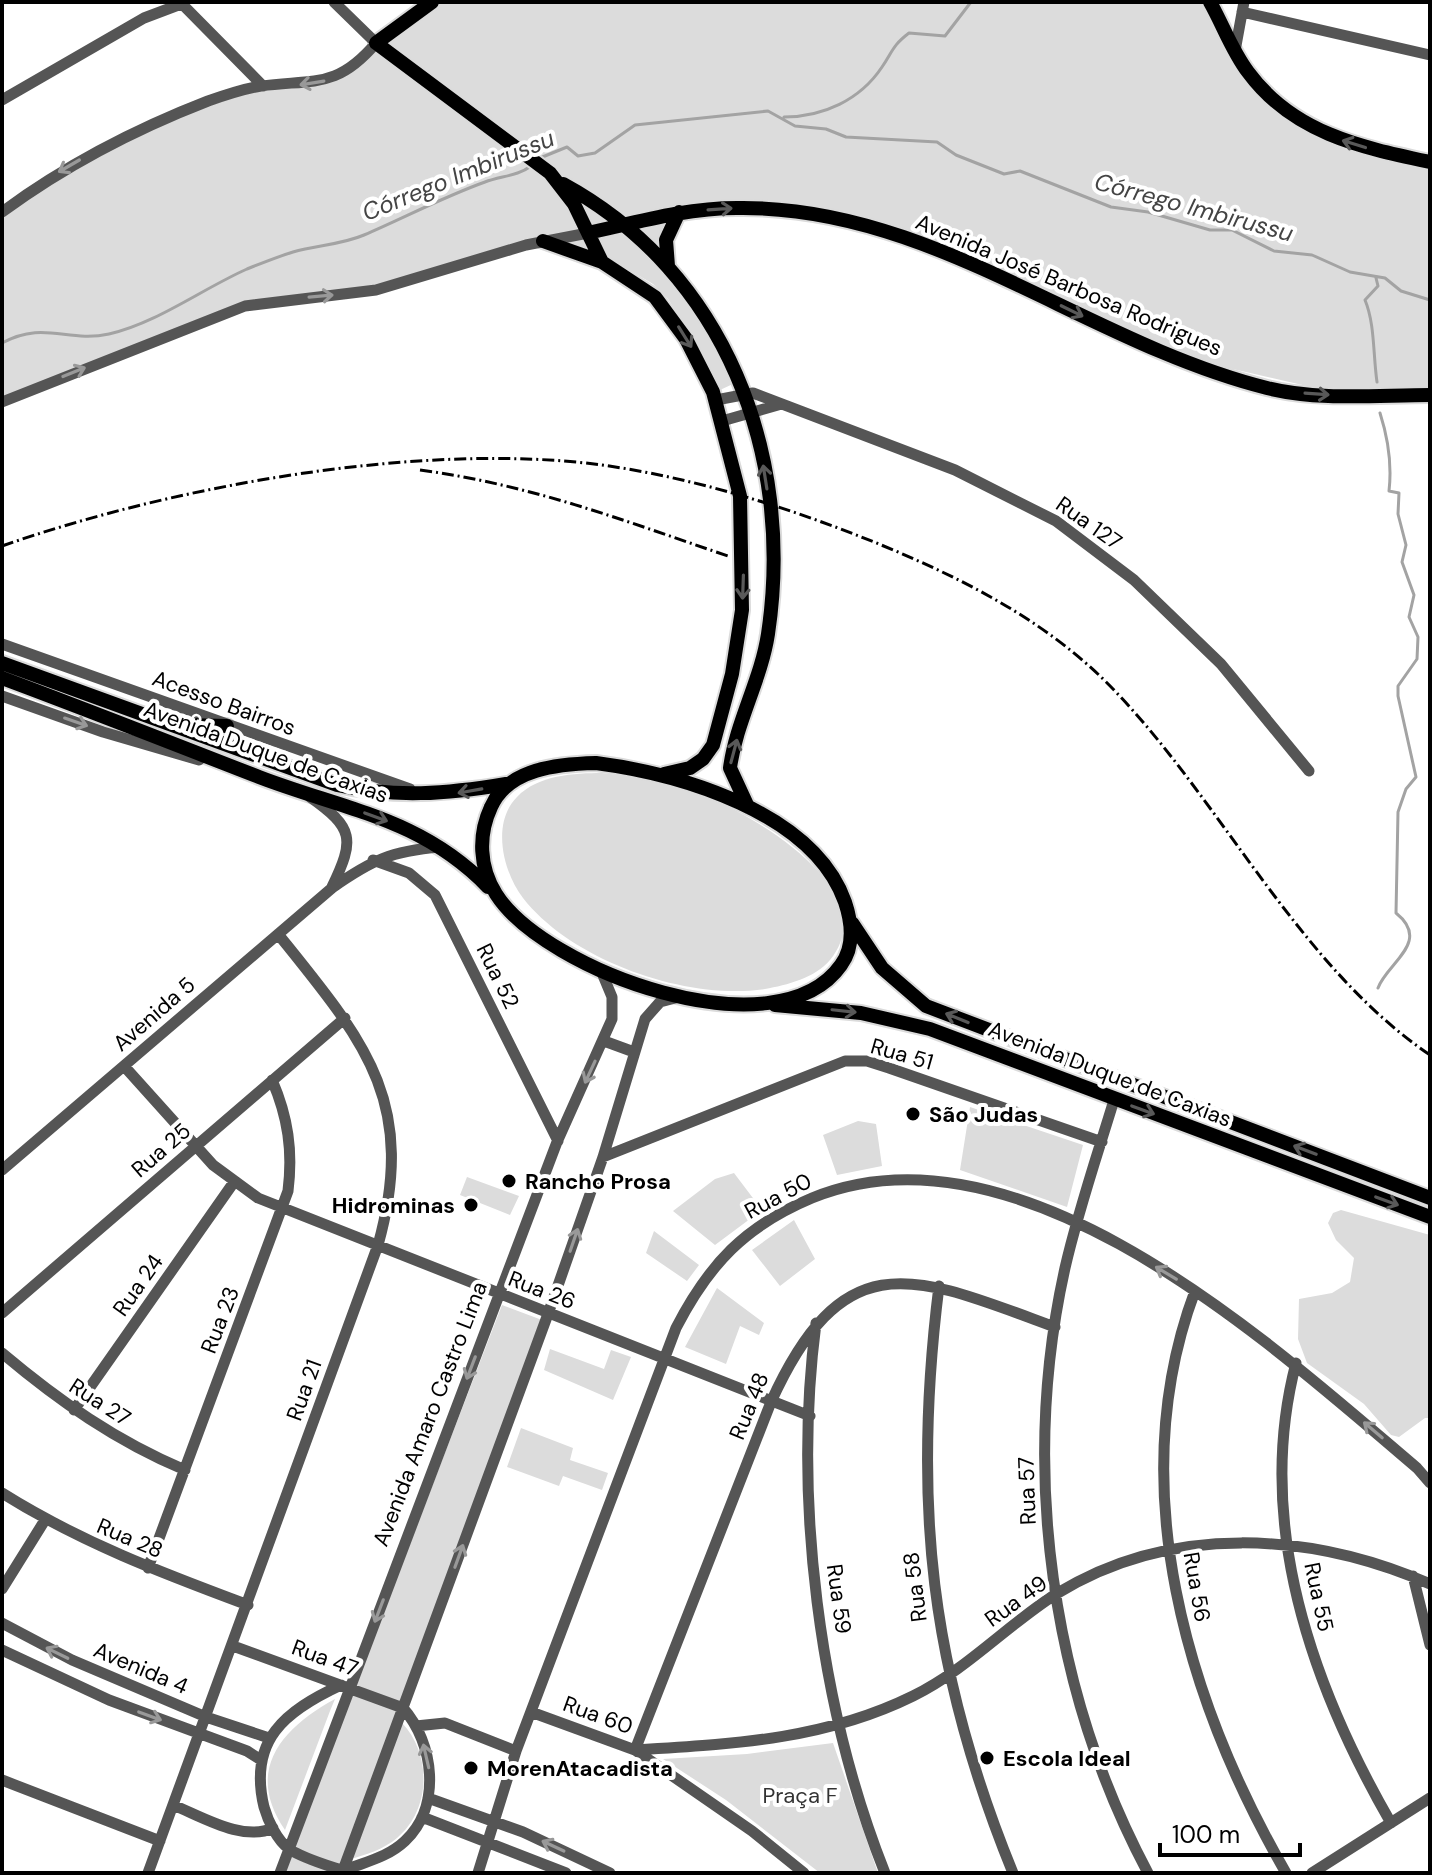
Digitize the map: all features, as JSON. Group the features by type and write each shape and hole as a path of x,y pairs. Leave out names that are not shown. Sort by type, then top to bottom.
{"main road":[{"path":"432,2 376,43 554,177 625,225 668,267 709,318 728,350 751,415 766,483 772,594 765,655 730,768 748,808"},
{"path":"1210,2 1235,51 1268,95 1305,125 1354,145 1430,162"},
{"path":"554,177 602,262"},
{"name":"Avenida José Barbosa Rodrigues","path":"588,233 679,212 766,208 832,217 960,256 1113,331 1222,375 1270,388 1312,394 1430,395"},
{"path":"668,267 666,240 679,212"},
{"path":"543,241 602,262 655,297 686,339 716,400 740,496 742,610 734,663 713,745 703,759 690,768 664,774"},
{"name":"Avenida Duque de Caxias","path":"2,663 148,724 261,778 418,833 445,847 547,940 602,973 680,997 861,1013 930,1029 1430,1217"},
{"name":"Avenida Duque de Caxias","path":"2,678 148,724 173,725 337,785 385,794 433,795 506,784 550,767 573,764 596,763 664,774 769,819 819,859 842,894 852,922 882,968 926,1006 1430,1198"},
{"path":"173,725 227,726"},
{"path":"497,896 487,878 482,838 486,818 506,784"},
{"path":"766,1004 815,988 831,977 848,953 852,922"}],"street":[{"path":"2,212 64,168 103,147 207,102 263,86 316,84 333,79 364,58 376,43 334,2"},
{"path":"2,100 132,25 180,3 263,86"},
{"path":"1235,51 1243,7 1430,55"},
{"name":"Avenida José Barbosa Rodrigues","path":"2,402 245,306 386,288 543,241 588,233"},
{"path":"716,400 744,392"},
{"name":"Rua 127","path":"744,392 955,470 1056,521 1134,580 1221,664 1309,771"},
{"path":"722,421 778,405"},
{"name":"Acesso Bairros","path":"2,644 376,780 433,795"},
{"path":"2,696 103,732 261,778"},
{"name":"Avenida 5","path":"299,790 341,821 347,833 349,845 332,888"},
{"name":"Avenida 5","path":"2,1170 332,888 372,860 404,850 445,847"},
{"name":"Rua 52","path":"372,860 409,873 435,895 558,1141"},
{"name":"Rua 21","path":"148,1873 378,1245 391,1189 393,1136 378,1079 345,1018 278,934"},
{"name":"Avenida Amaro Castro Lima","path":"280,1873 345,1687 558,1141 604,1041 613,1007 602,973"},
{"path":"345,1872 548,1314 603,1157 634,1052 651,1009 680,997"},
{"name":"Rua 25","path":"2,1313 345,1018"},
{"path":"604,1041 634,1052"},
{"name":"Rua 51","path":"603,1157 845,1061 867,1061 1102,1142"},
{"name":"Rua 26","path":"124,1066 195,1147 234,1182 283,1210 498,1295 664,1356 810,1416"},
{"name":"Rua 23","path":"148,1568 283,1210 291,1171 290,1145 287,1122 272,1080"},
{"name":"Rua 57","path":"1114,1100 1076,1223 1055,1327 1045,1461 1061,1628 1092,1745 1127,1834 1148,1873"},
{"name":"Rua 50","path":"478,1873 491,1842 516,1751 664,1356 690,1301 730,1249 757,1225 825,1193 858,1184 924,1178 1002,1195 1076,1223 1195,1291 1296,1363 1417,1468 1430,1483"},
{"name":"Rua 24","path":"74,1410 234,1182"},
{"name":"Rua 48","path":"635,1750 771,1402 793,1354 816,1322 849,1297 884,1284 921,1282 1055,1327"},
{"name":"Rua 58","path":"939,1286 928,1377 925,1455 930,1550 949,1677 977,1780 1013,1873"},
{"name":"Rua 56","path":"1195,1291 1179,1340 1166,1409 1165,1479 1170,1551 1181,1619 1201,1691 1240,1787 1286,1873"},
{"name":"Rua 59","path":"816,1322 810,1416 814,1568 841,1725 859,1802 885,1873"},
{"name":"Rua 27","path":"2,1353 74,1410 126,1442 185,1470"},
{"name":"Rua 55","path":"1296,1363 1285,1421 1283,1479 1297,1603 1315,1665 1351,1750 1391,1823"},
{"name":"Rua 28","path":"2,1493 45,1520 148,1568 248,1605"},
{"path":"2,1589 45,1520"},
{"name":"Rua 49","path":"635,1750 748,1743 841,1725 912,1697 949,1677 1056,1595 1111,1569 1170,1551 1231,1542 1288,1543 1342,1552 1430,1584"},
{"path":"1413,1576 1430,1645"},
{"name":"Avenida 4","path":"2,1623 72,1660 206,1717 269,1738"},
{"name":"Rua 47","path":"233,1646 403,1708"},
{"name":"Avenida 4","path":"2,1650 62,1681 247,1751 261,1760"},
{"path":"345,1687 292,1713 269,1738 261,1760 262,1797 273,1828 289,1849 345,1872 391,1852 405,1841 422,1817 428,1798 429,1766 416,1726 403,1708"},
{"name":"Rua 60","path":"531,1712 635,1750 752,1831 796,1870"},
{"path":"416,1726 445,1723 516,1751"},
{"path":"2,1780 160,1841"},
{"path":"428,1798 523,1832 610,1873"},
{"path":"1312,1873 1430,1798"},
{"path":"173,1805 243,1832 260,1834 273,1828"},
{"path":"422,1817 566,1873"}],"green space":[{"path":"435,2 1217,2 1240,53 1285,110 1430,164 1430,391 1311,387 1202,362 960,250 873,222 799,208 631,220 559,175 380,42"},
{"path":"373,49 625,227 678,216 674,229 671,274 685,292 735,383 720,390 689,332 668,299 653,284 614,261 571,248 538,245 430,278 240,309 2,403 2,213 148,127 258,89 311,87"},
{"path":"602,773 665,783 710,798 770,831 800,854 824,878 840,905 843,933 830,960 809,976 765,989 701,989 633,972 601,958 544,920 523,898 510,875 503,848 504,820 517,797 535,784 568,775"},
{"path":"970,1107 1083,1145 1067,1207 960,1170"},
{"path":"858,1121 876,1124 882,1166 837,1175 823,1135"},
{"path":"734,1173 762,1210 715,1245 673,1211 715,1179"},
{"path":"467,1177 519,1196 510,1215 460,1195"},
{"path":"1341,1210 1430,1235 1430,1418 1425,1418 1399,1437 1391,1435 1364,1404 1307,1363 1298,1339 1299,1299 1332,1293 1350,1282 1354,1258 1336,1240 1328,1223 1333,1213"},
{"path":"794,1220 815,1259 780,1286 752,1250"},
{"path":"654,1231 699,1265 687,1281 646,1253"},
{"path":"717,1288 764,1323 759,1335 740,1326 726,1364 685,1347"},
{"path":"502,1305 542,1320 338,1873 283,1873"},
{"path":"550,1349 604,1369 611,1350 631,1357 613,1400 544,1370"},
{"path":"521,1428 573,1448 570,1460 608,1473 602,1490 563,1476 559,1486 507,1467"},
{"path":"335,1699 285,1830 273,1808 268,1788 269,1770 275,1753 299,1723"},
{"path":"402,1723 419,1750 423,1766 424,1782 416,1813 392,1842 350,1859"},
{"name":"Praça F","path":"833,1743 878,1873 820,1873 726,1800 663,1759 747,1754"}],"waterway":[{"path":"784,117 813,114 852,97 873,79 896,45 909,33 945,36 971,2"},
{"name":"Córrego Imbirussu","path":"540,158 567,147 578,156 595,153 635,125 768,111 795,126 826,129 846,137 937,142 956,155 1004,174 1020,171 1111,207 1148,212 1210,230 1232,230 1274,251 1312,255 1350,272 1385,278 1401,291 1430,300"},
{"name":"Córrego Imbirussu","path":"2,343 31,333 94,336 127,329 247,269 293,252 355,238 469,188 531,166"},
{"path":"1376,278 1378,286 1365,300 1372,329 1377,382"},
{"path":"1378,988 1404,952 1410,933 1396,913 1398,812 1406,789 1416,777 1398,686 1417,659 1418,637 1409,617 1414,595 1402,562 1406,545 1398,514 1399,493 1389,491 1389,452 1380,413"}],"railway":[{"path":"2,546 69,524 219,488 378,464 456,459 531,459 602,465 706,486 808,517 874,542 971,586 1032,622 1088,665 1153,734 1301,930 1341,976 1383,1018 1430,1055"},
{"path":"420,470 539,494 728,556"}],"place":[{"name":"São Judas","path":"913,1114"},
{"name":"Rancho Prosa","path":"509,1181"},
{"name":"Hidrominas","path":"471,1205"},
{"name":"Escola Ideal","path":"987,1758"},
{"name":"MorenAtacadista","path":"471,1768"}]}
